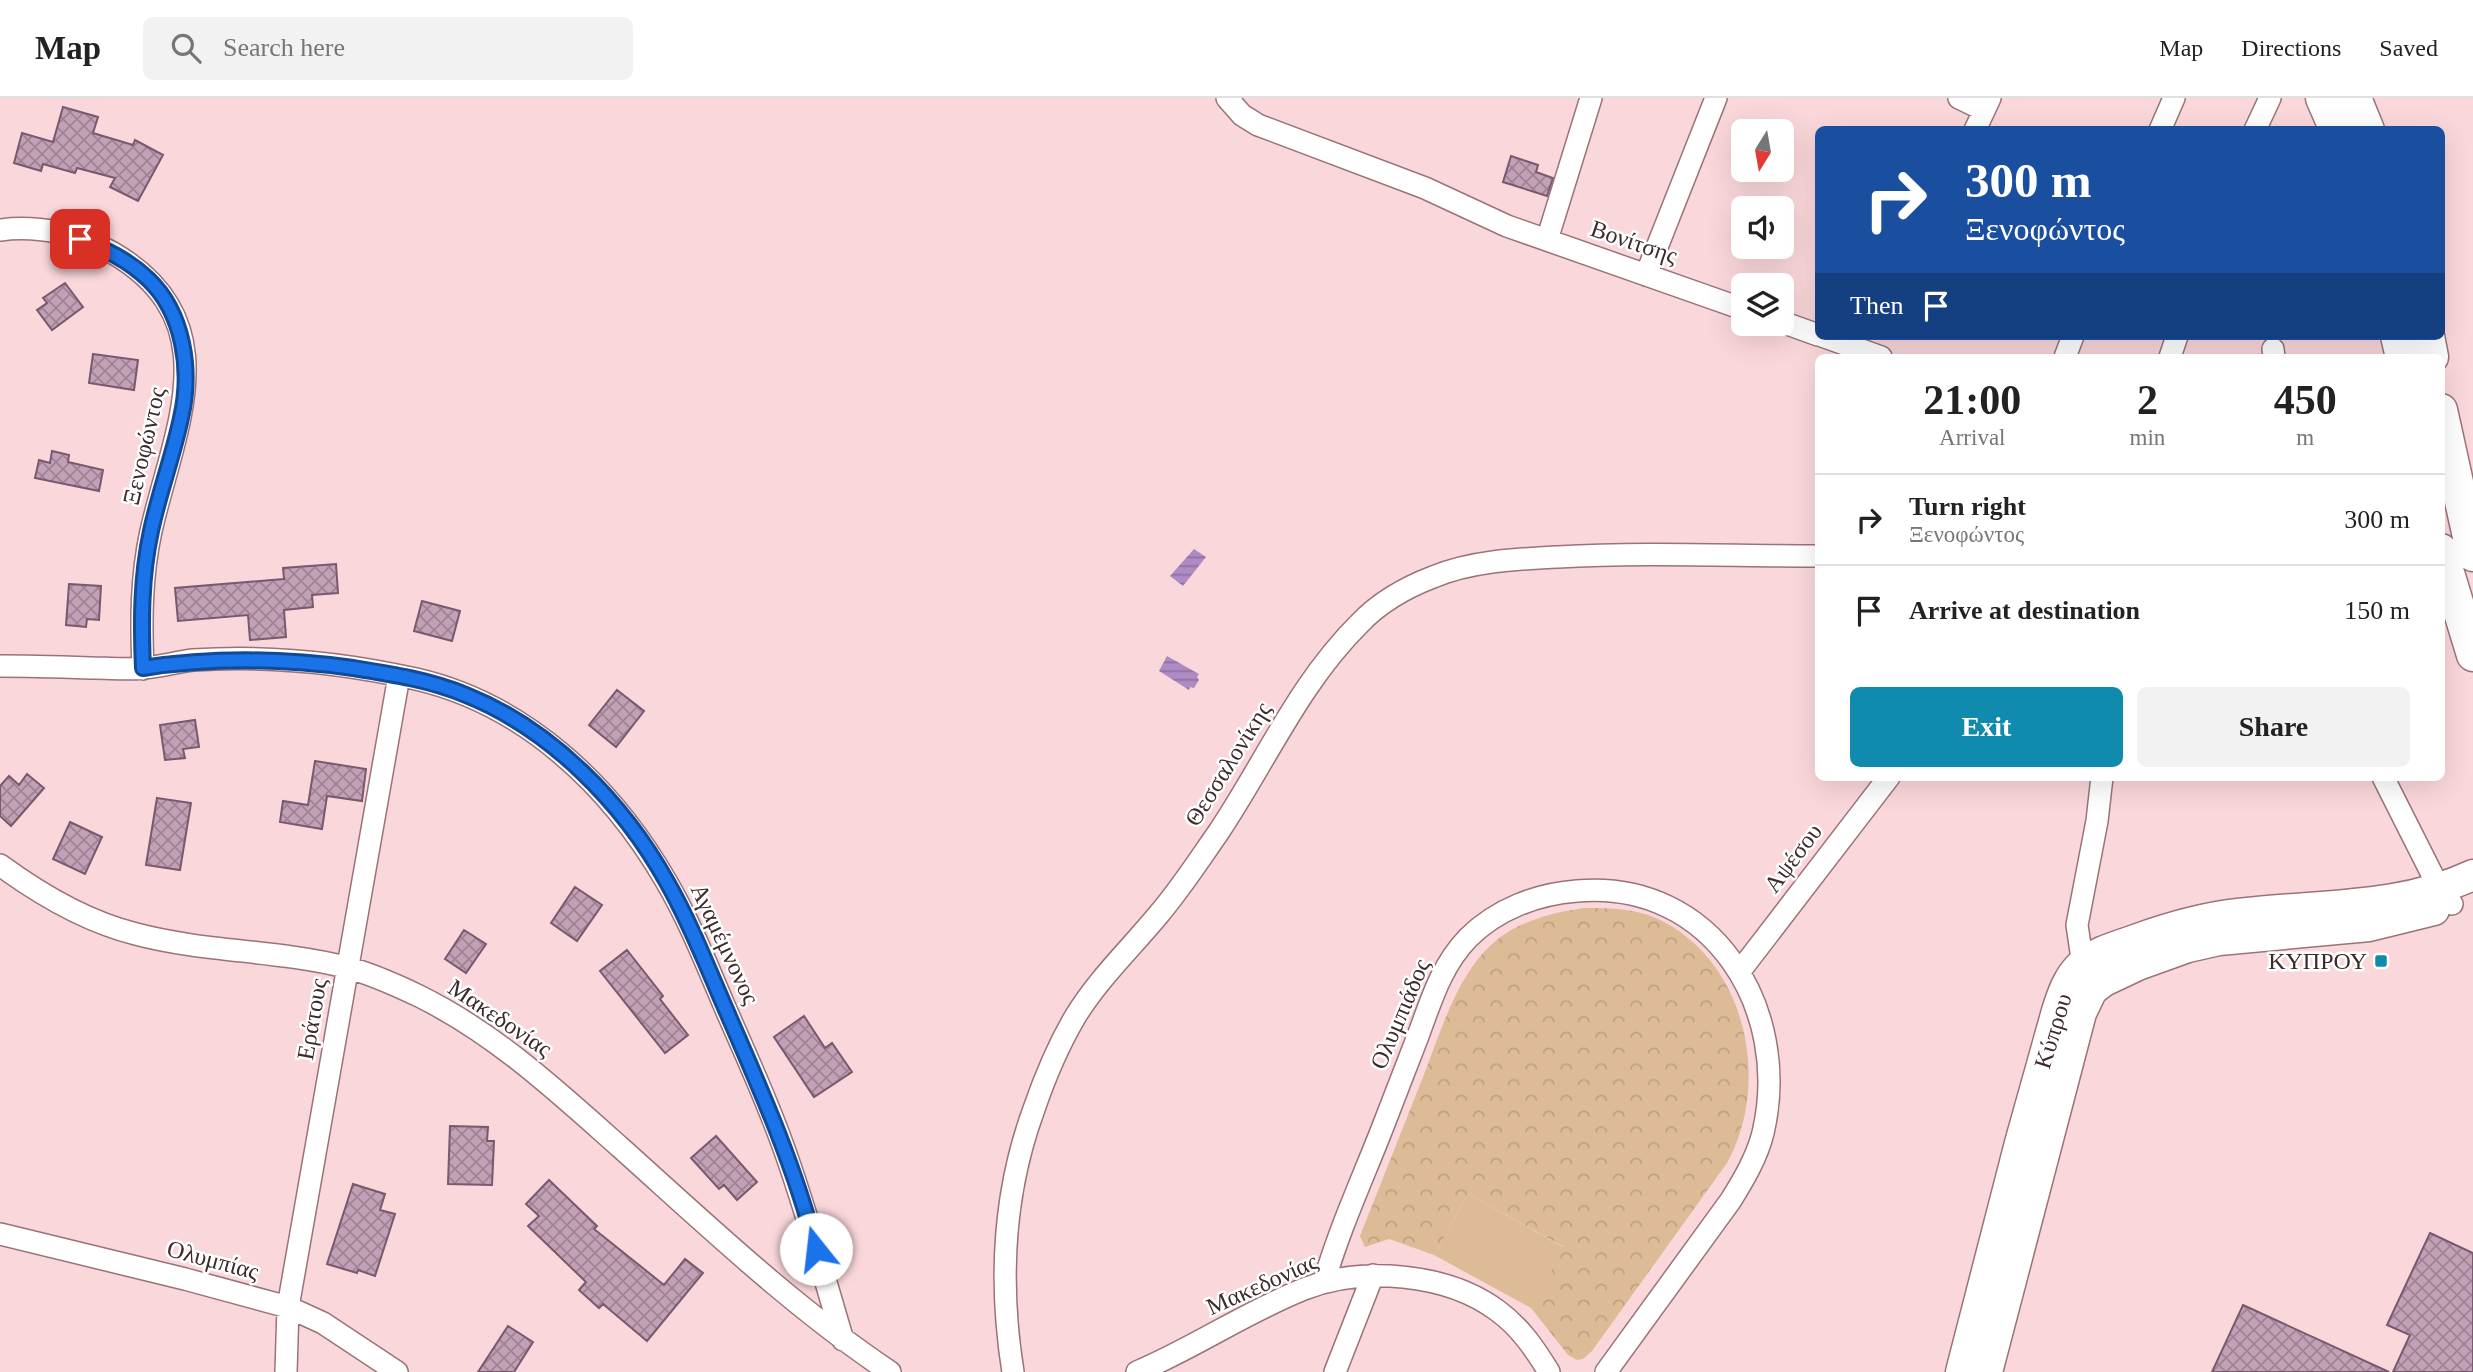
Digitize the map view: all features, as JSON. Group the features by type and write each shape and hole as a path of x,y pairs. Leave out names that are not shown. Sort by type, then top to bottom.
{"main road":[{"path":"2322,98 2334,126"},
{"path":"2354,98 2366,126"},
{"path":"2445,428 2473,555"},
{"path":"2445,563 2473,655"},
{"name":"Κύπρου","path":"1961,1372 2057,1011 2068,983 2095,971 2147,961 2203,943 2369,926 2412,917 2455,896 2473,874"},
{"name":"Κύπρου","path":"1987,1372 2095,971"}],"street":[{"name":"Βονίτσης","path":"1227,98 1242,115 1258,125 1425,188 1507,226 1731,305"},
{"path":"1547,240 1591,98"},
{"path":"1646,275 1716,98"},
{"path":"1959,98 1983,113"},
{"path":"2162,126 2174,98"},
{"path":"2257,126 2270,98"},
{"name":"Ξενοφώντος","path":"0,230 42,229 80,239 107,250 136,269 156,287 171,311 177,327 185,361 185,396 144,568 141,598 143,668"},
{"path":"1794,326 1815,333"},
{"path":"1838,340 1878,351"},
{"name":"Θεσσαλονίκης","path":"1013,1372 1006,1276 1009,1206 1022,1144 1056,1052 1098,983 1160,914 1197,863 1282,727 1341,643 1362,620 1401,593 1435,576 1453,570 1501,562 1644,552 1815,556"},
{"name":"Αγαμέμνονος","path":"0,666 143,668 192,660 317,663 399,676 466,694 526,727 583,773 609,801 645,848 676,897 763,1094 801,1196 843,1339"},
{"name":"Εράτους","path":"286,1372 288,1307 399,676"},
{"name":"Αψέσου","path":"1740,971 1886,781"},
{"path":"2095,971 2077,936 2078,915 2101,781"},
{"path":"2385,781 2455,896"},
{"name":"Μακεδονίας","path":"0,865 71,909 117,929 154,938 347,967 419,996 464,1021 500,1045 569,1102 810,1314 890,1372"},
{"name":"Ολυμπιάδος","path":"1324,1283 1342,1226 1434,991 1455,953 1481,927 1513,907 1548,895 1590,890 1630,892 1664,902 1691,919 1725,950 1740,971 1759,1018 1769,1067 1766,1112 1759,1146 1731,1200 1606,1372"},
{"name":"Ολυμπίας","path":"0,1234 288,1307 323,1323 397,1372"},
{"path":"1335,1372 1373,1275"},
{"name":"Μακεδονίας","path":"1137,1372 1271,1304 1324,1283 1373,1275 1428,1281 1484,1302 1514,1325 1549,1372"}],"green space":[{"path":"1584,908 1631,911 1658,919 1688,938 1712,963 1730,993 1742,1026 1748,1061 1748,1096 1741,1131 1727,1163 1592,1351 1583,1359 1577,1360 1568,1355 1531,1308 1564,1247 1468,1194 1434,1255 1389,1239 1365,1247 1360,1236 1443,1025 1468,973 1491,945 1512,930 1547,916"},
{"path":"1468,1194 1565,1248 1531,1308 1434,1255"}],"shaded area":[{"path":"1194,549 1206,557 1183,586 1170,576"},
{"path":"1167,656 1199,674 1194,688 1190,687 1189,690 1159,671"}],"building":[{"path":"63,107 98,117 93,133 133,145 135,140 163,155 138,201 110,187 115,178 77,168 75,173 43,164 41,171 14,163 22,133 53,142"},
{"path":"1511,156 1538,165 1536,172 1553,178 1547,196 1503,182"},
{"path":"65,283 83,307 52,330 37,310 47,303 43,298"},
{"path":"93,354 138,360 134,390 89,383"},
{"path":"52,451 69,455 68,462 103,470 99,491 35,478 39,460 50,463"},
{"path":"336,564 338,593 312,595 313,607 284,610 286,637 250,640 248,615 178,621 175,588 284,579 283,568"},
{"path":"69,584 101,586 99,620 87,619 86,627 66,625"},
{"path":"422,601 460,611 452,641 414,631"},
{"path":"617,690 644,711 616,747 589,725"},
{"path":"195,720 199,747 183,749 185,758 165,760 160,725"},
{"path":"315,761 366,769 362,801 327,796 322,829 280,822 283,801 308,805"},
{"path":"27,774 44,788 11,826 0,816 0,786 9,776 19,785"},
{"path":"157,798 191,803 180,870 146,865"},
{"path":"70,822 102,837 85,874 53,859"},
{"path":"575,887 602,905 577,941 551,923"},
{"path":"464,930 486,944 466,973 445,959"},
{"path":"627,950 663,996 660,999 688,1035 665,1053 600,971"},
{"path":"804,1016 825,1048 832,1043 852,1072 814,1097 774,1037"},
{"path":"450,1126 488,1127 487,1141 494,1141 492,1185 448,1184"},
{"path":"716,1136 757,1182 737,1200 724,1185 719,1189 691,1158"},
{"path":"549,1180 597,1226 594,1229 664,1285 685,1259 703,1273 647,1341 603,1304 599,1308 579,1290 586,1282 528,1226 539,1216 526,1204"},
{"path":"353,1184 385,1194 380,1210 395,1214 375,1276 327,1264"},
{"path":"2430,1233 2473,1253 2473,1372 2393,1372 2410,1335 2387,1325"},
{"path":"2243,1305 2389,1372 2212,1372"},
{"path":"508,1326 533,1342 514,1372 478,1372"}],"place":[{"name":"ΚΥΠΡΟΥ","path":"2381,961"}],"route":[{"path":"80,239 124,260 156,287 171,311 182,342 185,361 182,417 151,530 144,568 141,598 143,668 192,660 290,660 419,680 466,694 503,712 567,759 609,801 645,848 676,897 763,1094 801,1196 816,1249"}]}
